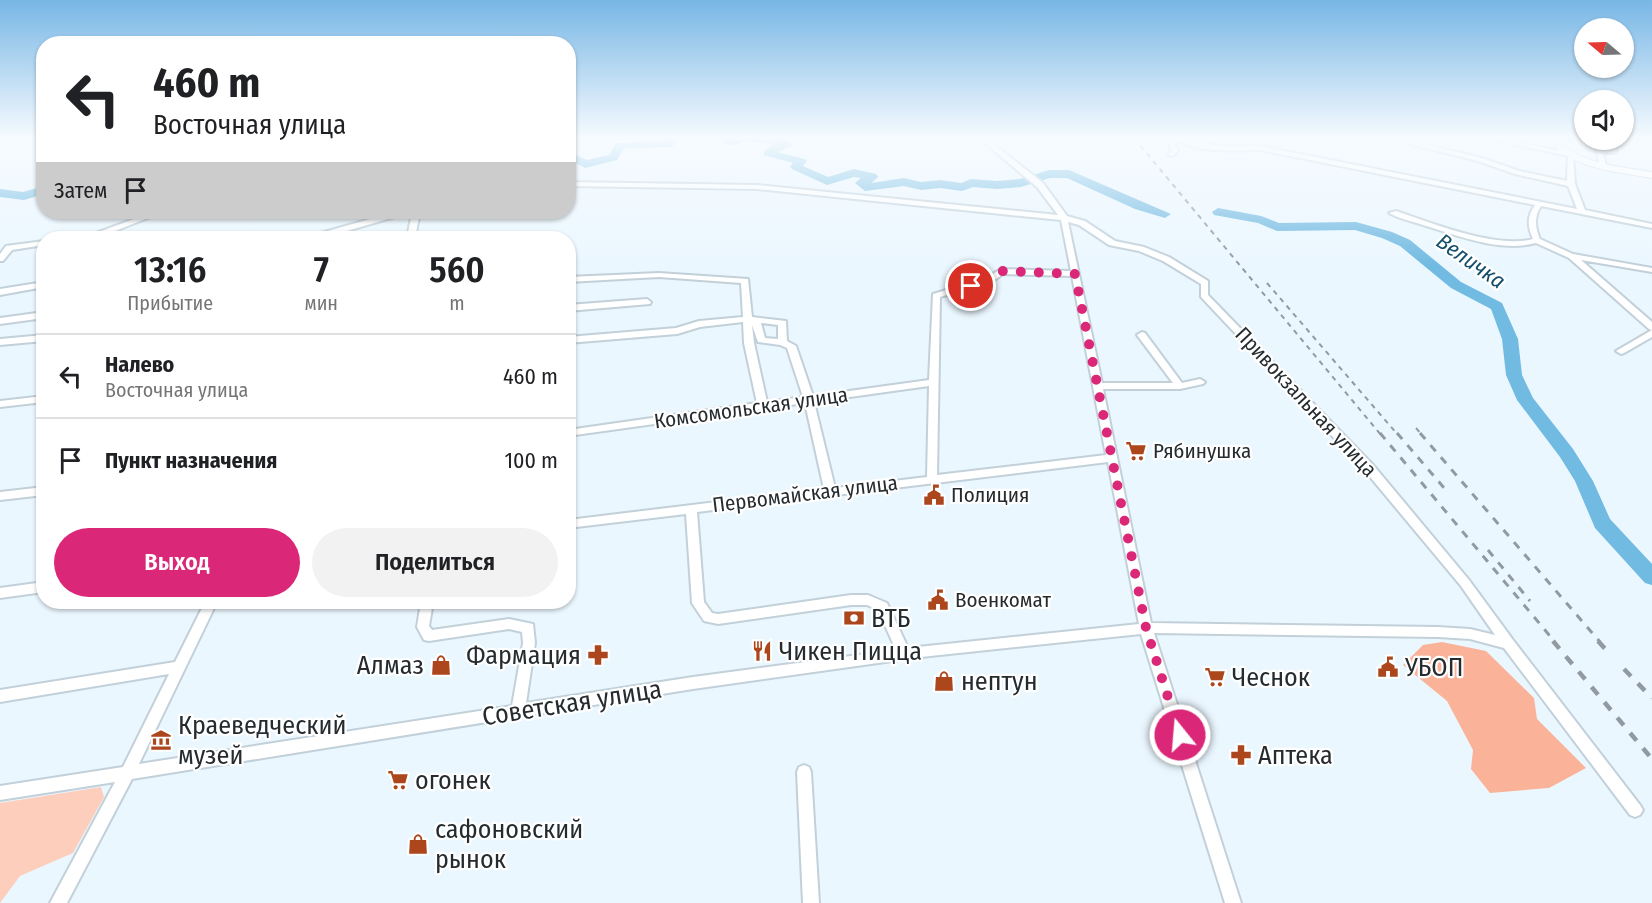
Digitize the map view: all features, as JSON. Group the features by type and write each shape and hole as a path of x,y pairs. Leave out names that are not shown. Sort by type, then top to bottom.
{"street":[{"path":"1033,180 1040,185 1064,218 1146,628 1233,903"},
{"path":"1420,180 1652,226"},
{"path":"1552,180 1571,184"},
{"path":"1571,180 1582,212"},
{"path":"576,184 756,187 1064,218"},
{"path":"1539,204 1533,212 1530,227 1537,240 1572,256 1652,270"},
{"path":"1393,213 1505,245 1529,244 1537,240"},
{"name":"Привокзальная улица","path":"1064,218 1082,223 1112,243 1141,249 1166,259 1205,283 1204,295 1370,469 1465,583 1508,644 1635,810"},
{"path":"108,231 140,219"},
{"path":"344,231 374,219"},
{"path":"0,259 4,248 36,244"},
{"path":"1572,256 1652,327"},
{"path":"932,478 936,296 989,280 1000,271 1075,274"},
{"path":"576,280 658,275 745,281 749,343 763,407"},
{"path":"0,292 36,285"},
{"path":"576,307 647,302"},
{"path":"0,321 36,316"},
{"path":"749,319 757,324 760,340 782,342 791,346 809,400 830,491"},
{"path":"576,339 677,331 699,324 749,319 783,323 782,342"},
{"path":"1621,351 1652,333"},
{"path":"1142,335 1180,386"},
{"path":"0,342 36,339"},
{"name":"Комсомольская улица","path":"576,432 934,382"},
{"path":"1098,386 1180,386 1200,382"},
{"path":"0,404 36,400"},
{"name":"Первомайская улица","path":"576,523 932,478 1113,458"},
{"path":"0,496 36,492"},
{"path":"691,508 699,603 701,610 708,617 718,619 851,600 868,600 883,607 904,654"},
{"path":"0,593 36,588"},
{"path":"58,903 128,772 208,609"},
{"path":"426,609 423,627 429,636 509,624 528,628 518,712"},
{"path":"1146,628 1438,632 1470,634 1508,644"},
{"name":"Советская улица","path":"0,793 693,683 904,654 1146,628"},
{"path":"0,696 179,667"},
{"path":"804,771 811,903"}],"shaded area":[{"path":"1442,642 1486,651 1534,698 1537,719 1586,768 1549,788 1490,793 1471,769 1473,750 1447,701 1403,665 1423,645"},
{"path":"101,787 104,797 73,853 20,876 0,903 0,803"}],"waterway":[{"name":"Величка","path":"825,180 830,180"},
{"name":"Величка","path":"866,180 861,183 865,187 904,182 921,186 940,184 962,187 971,183 997,185 1030,180"},
{"name":"Величка","path":"1082,180 1139,206 1165,214"},
{"path":"0,193 24,196 36,192"},
{"name":"Величка","path":"1218,212 1261,220 1277,227 1356,226 1387,235 1405,243 1456,285 1497,306 1510,339 1514,375 1525,400 1567,453 1584,481 1602,523 1652,577"}],"railway":[{"path":"1169,180 1381,435"},
{"path":"1267,283 1398,435"},
{"path":"1416,428 1422,435"},
{"path":"1380,433 1555,642"},
{"path":"1397,433 1445,489"},
{"path":"1420,433 1600,642"},
{"path":"1488,550 1530,601"},
{"path":"1553,641 1652,759"},
{"path":"1598,641 1609,653"},
{"path":"1624,669 1652,698"}],"place":[{"name":"Рябинушка","path":"1136,451"},
{"name":"Полиция","path":"934,495"},
{"name":"Военкомат","path":"938,600"},
{"name":"ВТБ","path":"854,618"},
{"name":"Чикен Пицца","path":"762,651"},
{"name":"Фармация","path":"598,655"},
{"name":"Алмаз","path":"441,665"},
{"name":"УБОП","path":"1388,667"},
{"name":"Чеснок","path":"1215,677"},
{"name":"нептун","path":"944,681"},
{"name":"Краеведческий музей","path":"161,740"},
{"name":"Аптека","path":"1241,755"},
{"name":"огонек","path":"398,780"},
{"name":"сафоновский рынок","path":"418,844"}],"route":[{"path":"971,286 989,280 1000,271 1075,274 1146,628 1180,735"}]}
